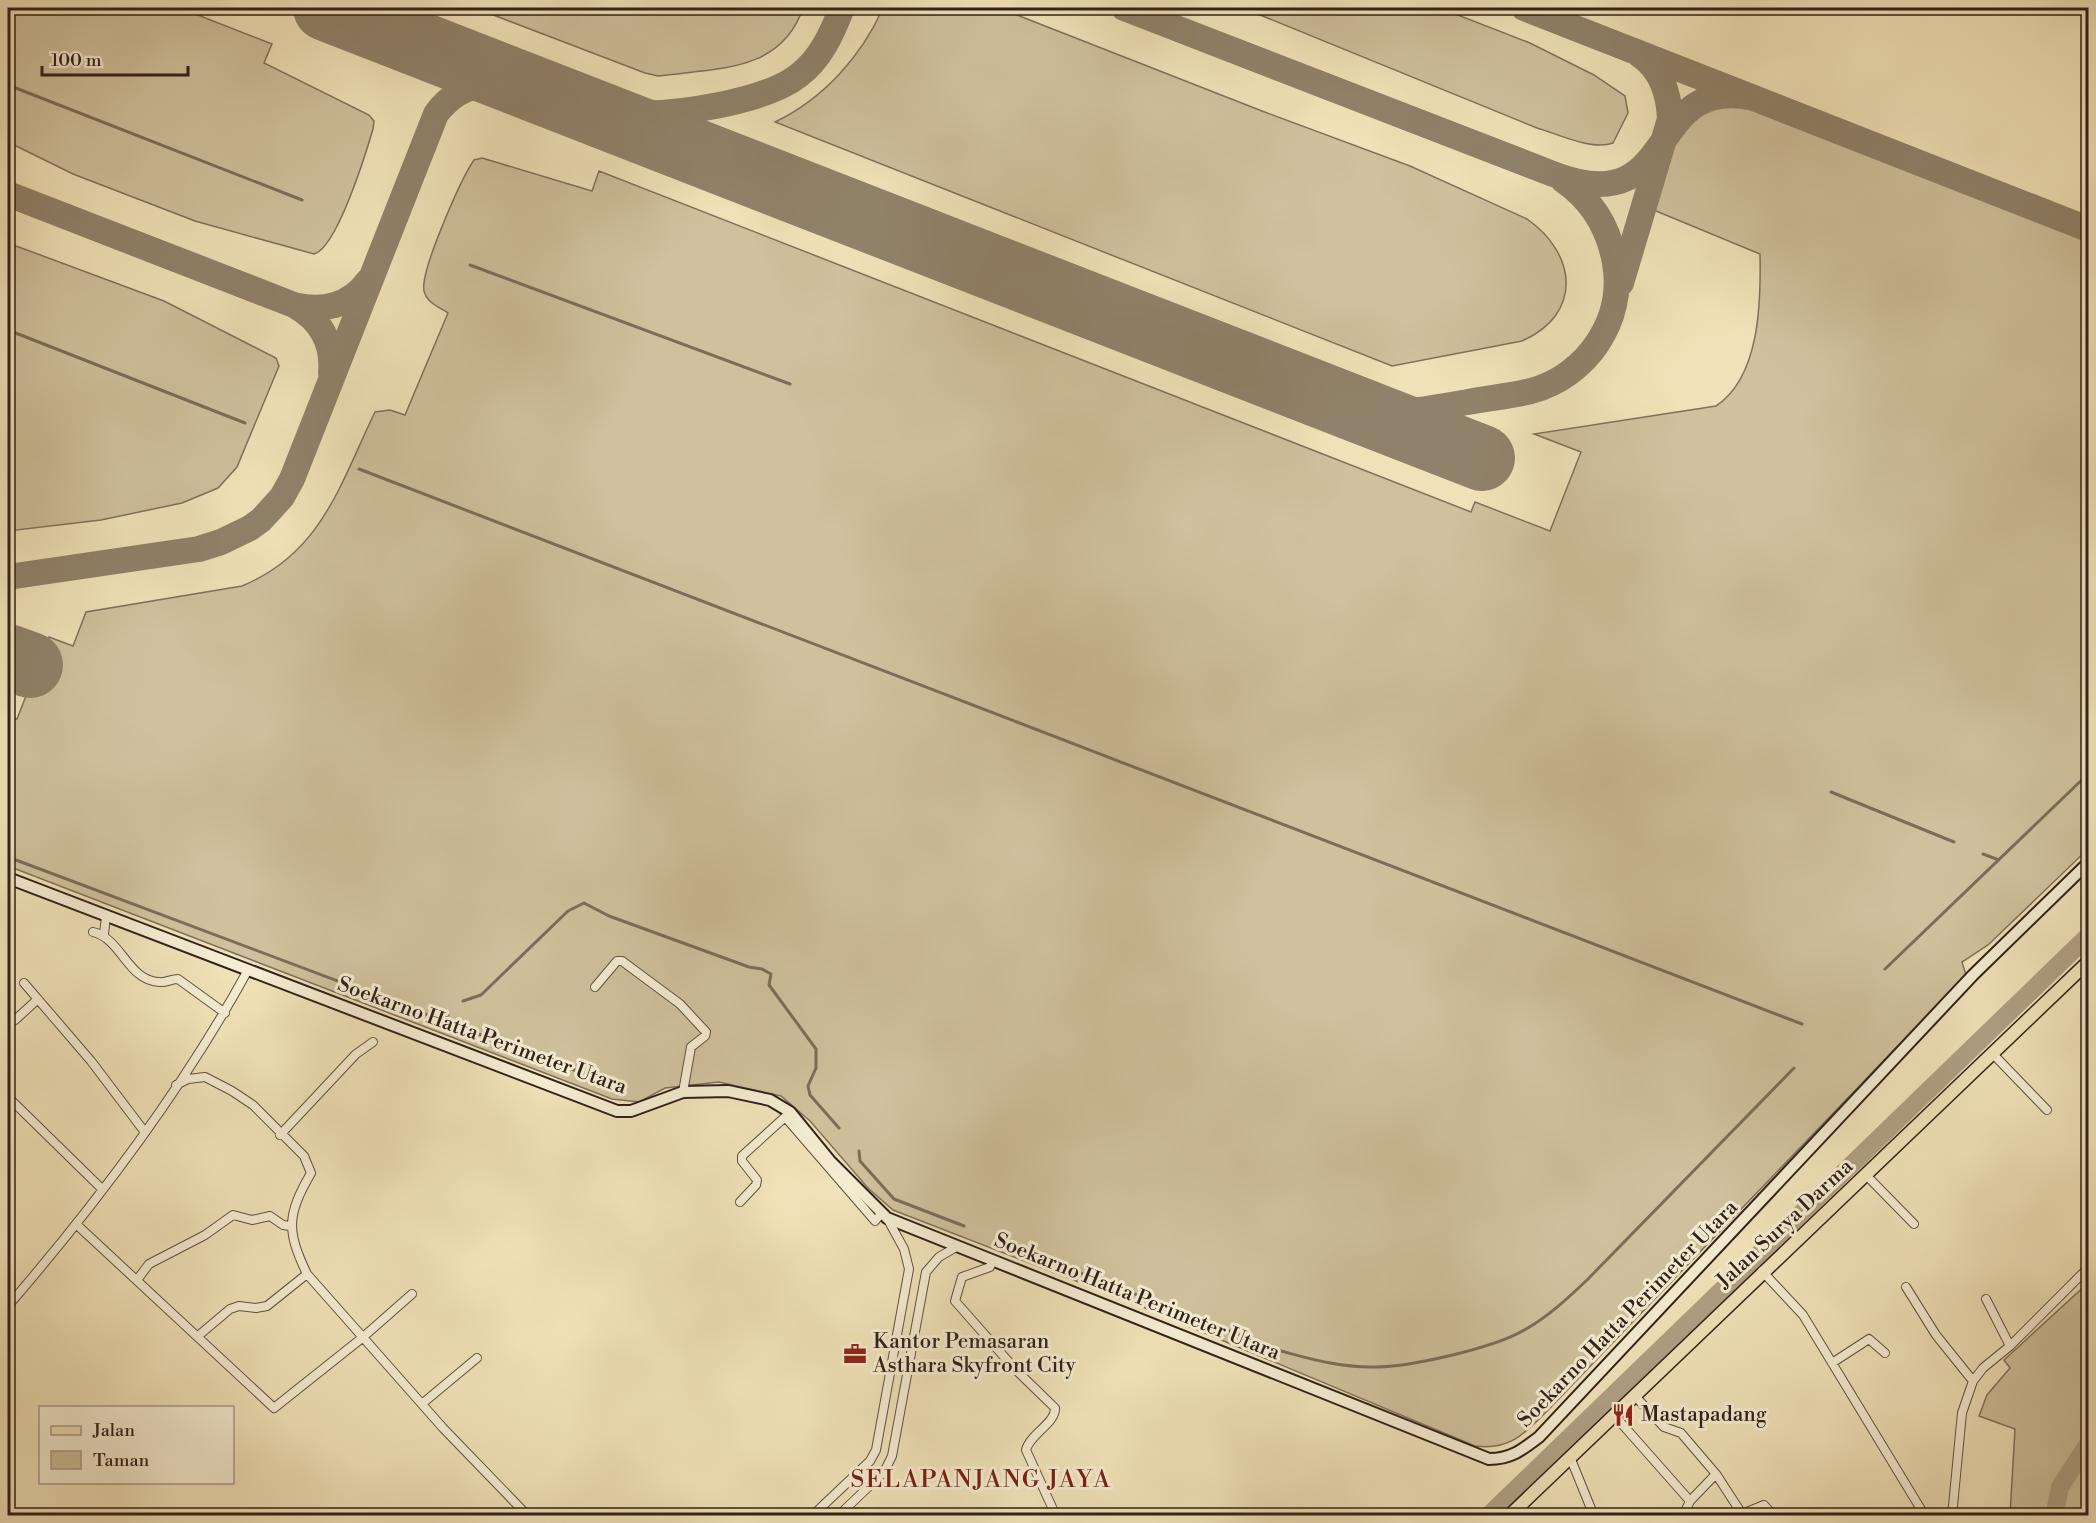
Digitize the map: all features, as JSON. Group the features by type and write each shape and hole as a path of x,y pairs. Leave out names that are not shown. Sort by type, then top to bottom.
{"main road":[{"name":"Soekarno Hatta Perimeter Utara","path":"8,878 617,1111 631,1111 683,1092 728,1091 770,1100 787,1114 884,1216 1472,1455 1489,1459 1504,1459 1518,1454 1539,1437 1973,975 2088,863"},
{"name":"Jalan Surya Darma","path":"1509,1515 2088,962"}],"street":[{"path":"104,934 106,916"},
{"path":"93,932 104,934 140,976 160,982 178,979 225,1013"},
{"path":"595,987 617,961 622,961 680,1004 706,1032 705,1036 691,1047 683,1092"},
{"path":"8,1306 76,1224 144,1131 225,1013 248,970"},
{"path":"24,983 91,1061 144,1131"},
{"path":"15,1020 38,999"},
{"path":"280,1135 356,1054 374,1042"},
{"path":"1993,1053 2047,1110"},
{"path":"176,1085 188,1079 205,1077 253,1105 280,1135 304,1156 311,1173 297,1198 290,1227 294,1248 307,1274 443,1428 528,1515"},
{"path":"8,1097 102,1189"},
{"path":"740,1202 756,1185 757,1180 742,1161 742,1156 787,1114"},
{"path":"1865,1174 1914,1224"},
{"path":"137,1280 149,1264 205,1235 233,1215 252,1220 270,1216 283,1226 290,1227"},
{"path":"812,1515 870,1461 876,1450 909,1269 904,1249 884,1216"},
{"path":"76,1224 274,1408 362,1338 412,1294"},
{"path":"838,1515 884,1472 892,1456 926,1272 939,1257 958,1246"},
{"path":"993,1260 990,1267 962,1277 955,1301 1015,1369 1054,1408 1053,1416 1028,1442 1026,1450 1056,1515"},
{"path":"1952,1515 1962,1413 1973,1381 1983,1368 2010,1346 2088,1268"},
{"path":"1762,1271 1803,1315 1925,1515"},
{"path":"198,1336 230,1309 239,1306 256,1308 267,1306 307,1274"},
{"path":"1906,1287 1936,1335 1973,1381"},
{"path":"1986,1299 2010,1346"},
{"path":"1832,1363 1869,1339 1885,1353"},
{"path":"895,1343 912,1347"},
{"path":"423,1403 477,1358"},
{"path":"1634,1395 1664,1427 1681,1433 1716,1474 1742,1514 1764,1505 1774,1515"},
{"path":"1614,1415 1690,1501"},
{"path":"1570,1457 1594,1515"},
{"path":"1683,1515 1690,1501 1716,1474"}],"green space":[{"path":"8,8 180,8 272,44 264,63 369,115 374,121 373,129 357,178 341,218 323,248 314,254 195,221 73,174 8,142"},
{"path":"475,8 803,8 793,29 779,45 763,56 724,68 658,76"},
{"path":"883,8 999,8 1410,166 1527,219 1544,233 1556,249 1563,266 1566,283 1564,300 1556,315 1542,329 1522,341 1392,366 775,122 793,113 839,75 864,43"},
{"path":"1243,8 1440,8 1530,43 1594,75 1625,96 1628,113 1613,143 1595,145 1575,141 1537,128"},
{"path":"1724,95 1754,98 2088,229 2088,849 1988,945 1962,962 1966,975 1551,1407 1526,1431 1509,1442 1488,1447 1475,1446 1133,1303 893,1210 868,1188 810,1121 781,1096 719,1082 665,1088 639,1102 612,1099 8,866 8,716 17,719 49,637 73,646 86,612 242,586 269,572 292,555 310,535 339,490 375,412 390,410 405,415 448,313 428,299 424,291 428,265 451,205 474,160 482,158 592,191 599,171 1471,512 1475,502 1550,531 1581,452 1534,434 1716,406 1731,393 1742,377 1750,358 1758,316 1760,254 1644,206 1661,152 1677,121 1704,101"},
{"path":"8,243 164,301 276,358 279,366 237,467 218,488 182,503 101,520 8,531"},
{"path":"2088,1283 2088,1515 2010,1515 2015,1429 1979,1416 1987,1395 2010,1368 2004,1360"}],"waterway":[{"path":"8,85 302,200"},
{"path":"470,265 790,384"},
{"path":"8,330 245,423"},
{"path":"359,469 1802,1024"},
{"path":"1885,969 2088,774"},
{"path":"1831,792 1954,842"},
{"path":"1983,854 1999,860"},
{"path":"8,857 577,1071"},
{"path":"463,1001 481,995 568,911 584,903 609,916 771,974 769,985 816,1049 816,1068 808,1086 810,1095 839,1128"},
{"path":"1488,1516 2088,936"},
{"path":"441,1020 448,1015"},
{"path":"996,1240 1281,1351 1325,1362 1359,1367 1406,1364 1450,1356 1512,1336 1550,1313 1587,1280 1794,1068"},
{"path":"859,1151 860,1161 894,1199 964,1226"},
{"path":"2054,1516 2060,1487 2088,1444"}],"taxiway":[{"path":"560,98 613,111 649,113 718,105 764,93 798,76 813,62 830,36 842,8"},
{"path":"1124,8 1553,174 1594,184 1624,180 1644,165 1675,124 1694,106 1719,96 1754,98"},
{"path":"1524,8 2088,229"},
{"path":"1621,283 1670,119 1663,83 1654,68 1640,55"},
{"path":"8,577 199,549 221,542 261,520 282,497 292,479 436,114 458,93 484,84 511,85 540,91"},
{"path":"1312,392 1369,410 1411,411 1531,391 1551,384 1569,373 1585,359 1598,343 1608,325 1617,284 1615,263 1604,227 1583,196 1563,180"},
{"path":"8,194 294,305"},
{"path":"331,373 330,352 323,333 311,317 294,305 315,308 335,305 353,296 368,281"}],"runway":[{"path":"326,8 1482,458"},
{"path":"8,657 30,665"}],"place":[{"name":"Kantor Pemasaran Asthara Skyfront City","path":"855,1354"},
{"name":"Mastapadang","path":"1623,1415"}],"district":[{"name":"SELAPANJANG JAYA","path":"981,1480"}]}
